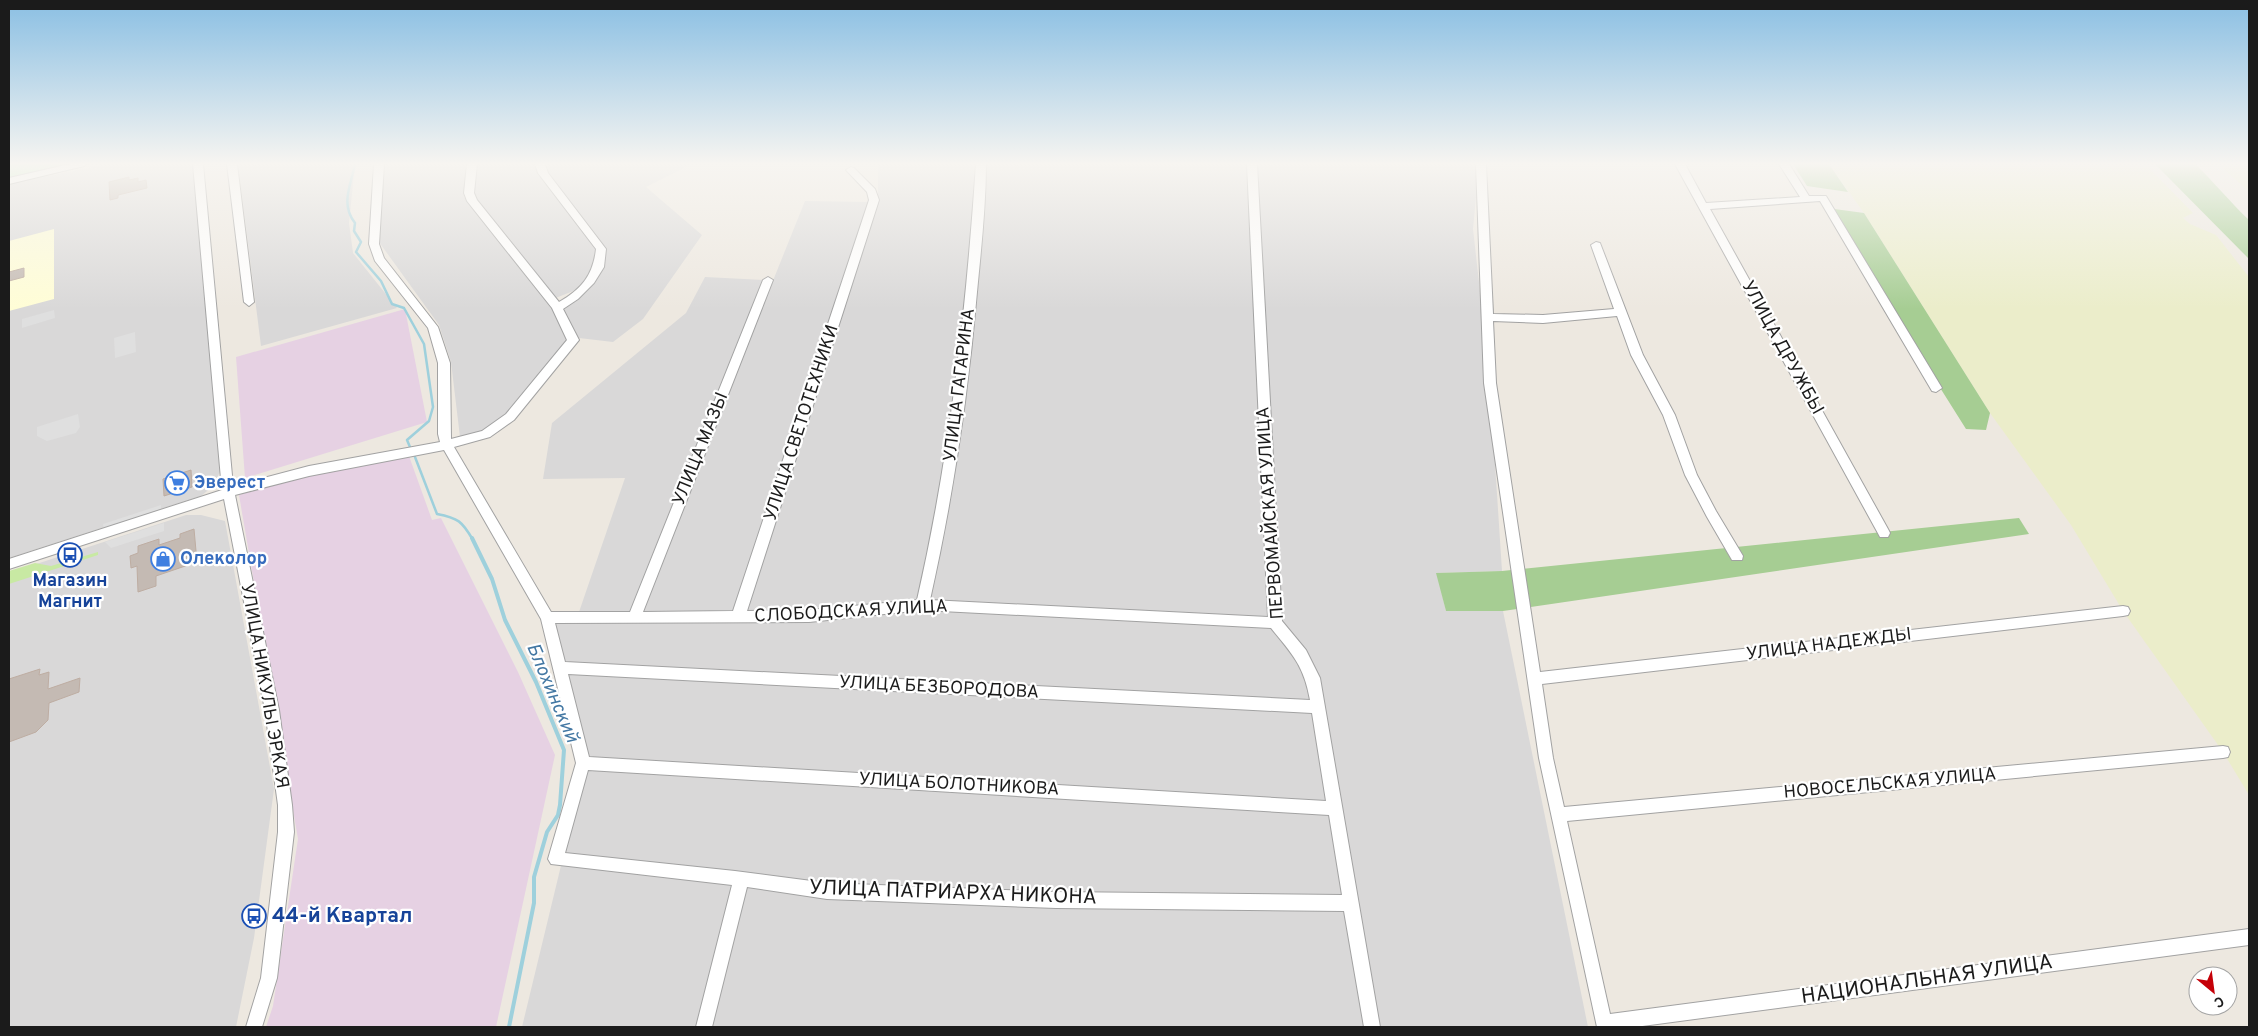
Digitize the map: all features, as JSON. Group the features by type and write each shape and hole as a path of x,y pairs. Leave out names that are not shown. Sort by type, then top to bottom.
{"street":[{"name":"УЛИЦА НИКУЛЫ ЭРКАЯ","path":"202,212 229,492 272,710 285,805 286,832 269,978 254,1027"},
{"path":"238,212 249,302"},
{"path":"376,212 374,244 379,259 433,327 444,363 444,425 448,445 547,618 583,763"},
{"path":"9,564 229,492 309,471 448,445 486,434 510,417 573,340 557,307 481,212"},
{"path":"557,307 565,304 583,288 599,268 601,249 573,212"},
{"name":"УЛИЦА СВЕТОТЕХНИКИ","path":"738,618 870,212"},
{"name":"УЛИЦА ГАГАРИНА","path":"922,605 935,552 956,430 975,265 978,212"},
{"name":"ПЕРВОМАЙСКАЯ УЛИЦА","path":"1254,212 1275,623 1301,654 1313,678 1372,1027"},
{"path":"1482,212 1490,383 1546,758 1605,1025"},
{"name":"УЛИЦА ДРУЖБЫ","path":"1707,212 1884,533"},
{"path":"1832,212 1936,388"},
{"path":"1596,245 1637,355 1653,382 1668,415 1691,476 1710,514 1737,556"},
{"name":"УЛИЦА МАЗЫ","path":"634,618 768,280"},
{"path":"1487,317 1542,319 1622,312"},
{"name":"СЛОБОДСКАЯ УЛИЦА","path":"547,618 809,616 922,605 1275,623"},
{"name":"УЛИЦА НАДЕЖДЫ","path":"1534,678 2123,611"},
{"name":"УЛИЦА БЕЗБОРОДОВА","path":"560,668 1318,708"},
{"name":"НОВОСЕЛЬСКАЯ УЛИЦА","path":"1558,815 2223,752"},
{"name":"УЛИЦА БОЛОТНИКОВА","path":"583,763 1335,808"},
{"name":"УЛИЦА ПАТРИАРХА НИКОНА","path":"583,763 556,860 740,879 828,891 1056,900 1352,903"},
{"path":"704,1027 740,879"},
{"name":"НАЦИОНАЛЬНАЯ УЛИЦА","path":"1605,1025 2249,937"}],"shaded area":[{"path":"9,212 197,212 220,472 212,487 201,496 9,558"},
{"path":"244,212 350,212 349,223 353,253 397,308 261,346"},
{"path":"381,212 476,212 553,308 569,340 508,415 486,431 460,437 451,362 439,325 379,242"},
{"path":"485,212 569,212 599,250 597,268 581,288 553,299"},
{"path":"577,212 676,212 702,235 643,319 613,342 579,338 563,310 585,289 603,248"},
{"path":"800,212 866,212 736,615 639,614"},
{"path":"875,212 975,212 972,265 952,431 918,601 808,612 744,614"},
{"path":"981,212 1475,212 1473,229 1489,371 1502,571 1437,573 1446,611 1503,611 1588,1027 522,1027 587,758 550,620 924,608 978,265"},
{"path":"54,229 54,299 9,311 9,241"},
{"path":"705,277 765,280 632,613 579,612 625,478 543,479 552,423 686,313"},
{"path":"405,309 427,422 245,478 236,357"},
{"path":"54,310 55,318 22,328 22,319"},
{"path":"135,332 136,352 115,358 114,338"},
{"path":"78,414 80,427 76,433 47,441 37,436 37,427"},
{"path":"409,456 432,520 441,518 518,672 555,755 496,1027 266,1027 273,1006 298,839 239,495 285,481"},
{"path":"161,505 161,511 104,530 103,524"},
{"path":"186,515 201,515 225,521 274,789 254,938 236,1027 9,1027 9,573"},
{"path":"164,523 164,531 111,548 105,542"}],"green space":[{"path":"1830,212 1864,213 1990,413 1986,430 1966,429"},
{"path":"2192,212 2183,218 2190,224 2216,235 2249,277 2249,795 2223,752 2123,611 2071,525 1990,413 1864,213"},
{"path":"2203,212 2241,212 2249,220 2249,259"},
{"path":"2019,518 2029,534 1503,611 1446,611 1436,573 1502,571"},
{"path":"98,552 98,555 9,584 9,571 35,563 51,566"}],"building":[{"path":"24,268 24,277 9,281 9,272"},
{"name":"Эверест","path":"191,470 192,487 164,496 163,479"},
{"name":"Олеколор","path":"194,529 197,562 156,576 156,586 138,592 137,566 131,568 130,556 138,553 138,546 159,539 159,545 180,538 180,534"},
{"path":"40,669 39,675 49,672 48,689 80,678 79,692 49,703 48,720 36,732 9,742 9,679"}],"waterway":[{"name":"Блохинский","path":"349,212 355,223 354,231 361,242 356,252 381,281 392,304 404,308 424,344 433,407 429,421 407,440 410,447"},
{"name":"Блохинский","path":"415,457 437,514 459,521 473,540"},
{"name":"Блохинский","path":"473,540 492,579 505,620 536,682 564,750 560,805 558,815 547,832 534,877 534,903 509,1027"}],"place":[{"name":"Эверест","path":"177,483"},
{"name":"Магазин Магнит","path":"70,555"},
{"name":"Олеколор","path":"163,559"},
{"name":"44-й Квартал","path":"254,916"}]}
